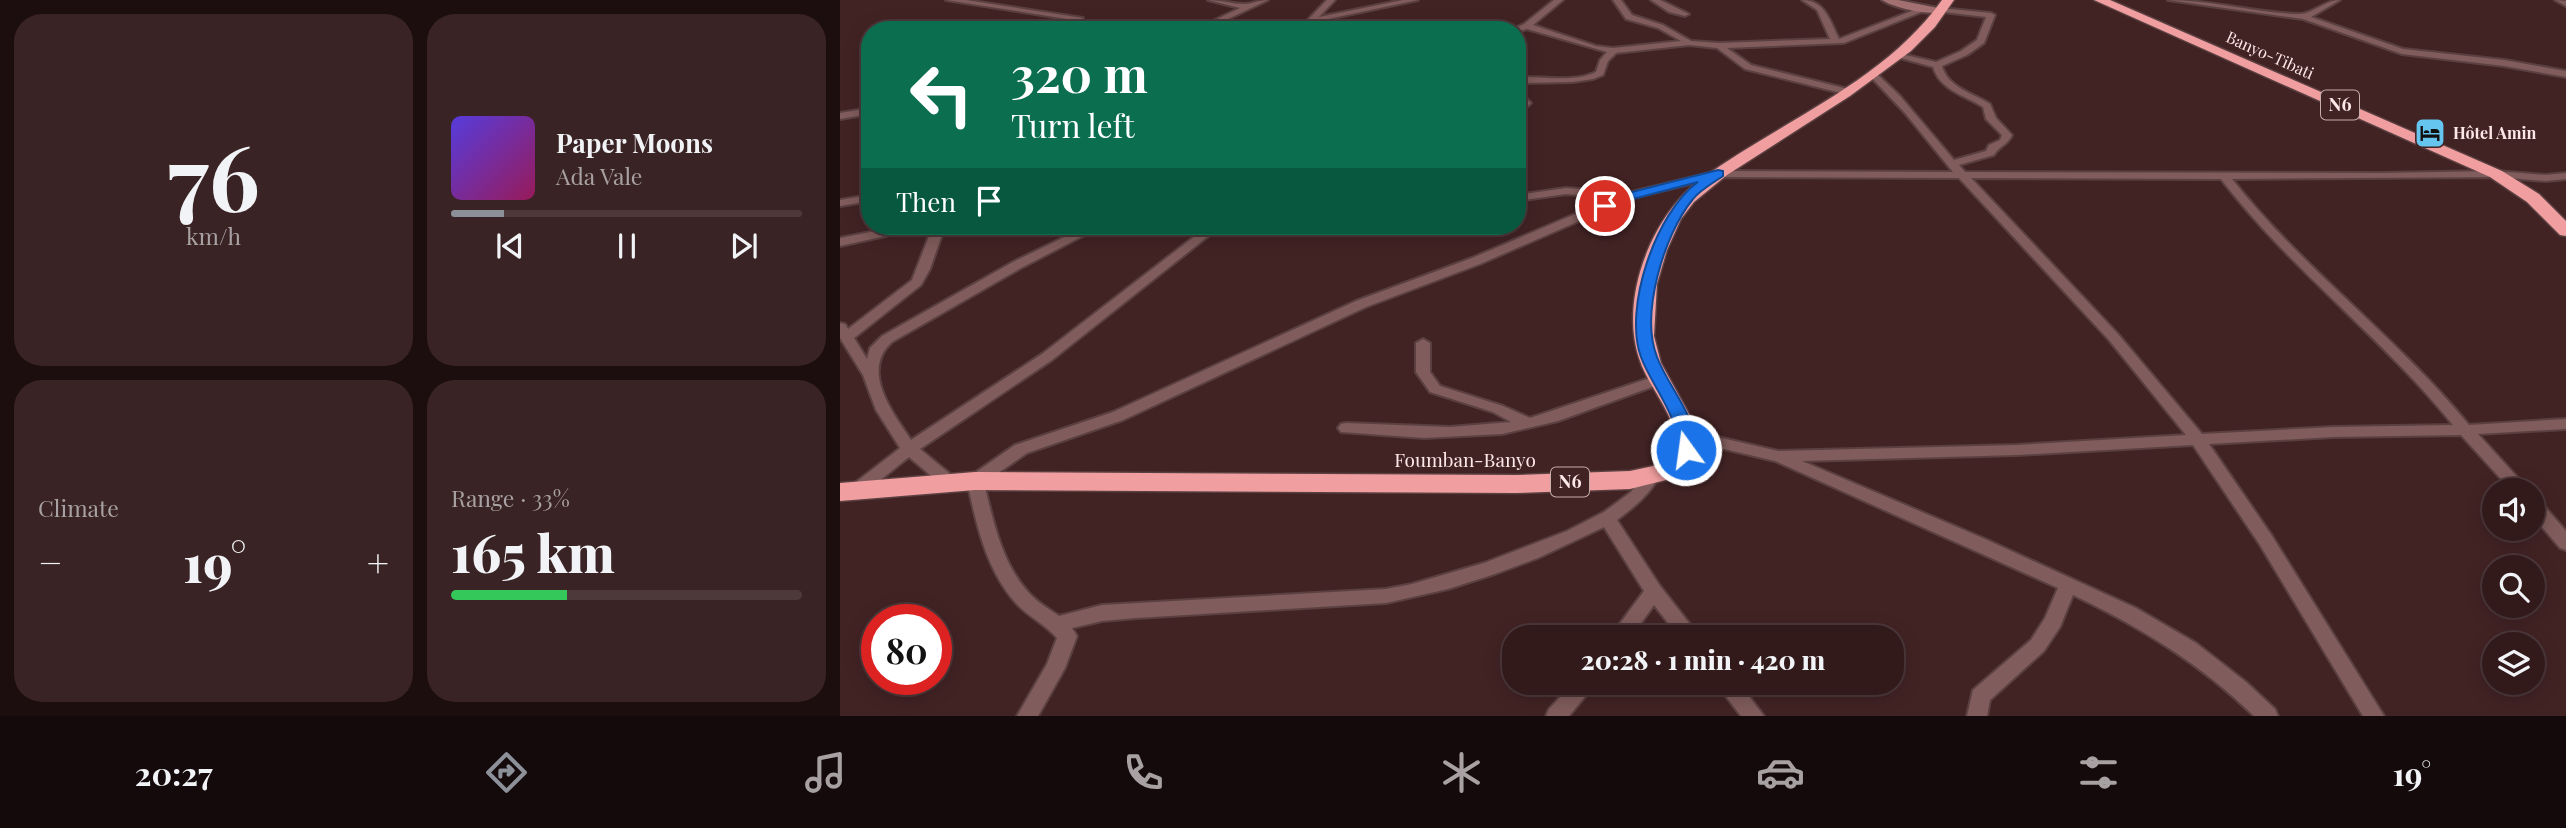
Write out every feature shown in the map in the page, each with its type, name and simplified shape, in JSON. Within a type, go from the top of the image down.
[{"type":"highway","name":"Banyo-Tibati","points":[[2100,0],[2496,174],[2533,198],[2566,231]]},
{"type":"highway","points":[[1688,435],[1658,380],[1648,355],[1643,324],[1643,307],[1654,262],[1672,219],[1696,189],[1897,56],[1922,35],[1939,6]]},
{"type":"highway","name":"Foumban-Banyo","points":[[848,491],[975,481],[1516,484],[1651,477],[1665,472],[1683,459],[1688,435]]},
{"type":"street","points":[[950,0],[1079,18],[1076,21]]},
{"type":"street","points":[[1212,0],[1247,7]]},
{"type":"street","points":[[1217,21],[1264,0]]},
{"type":"street","points":[[1309,21],[1331,0]]},
{"type":"street","points":[[1309,21],[1414,0]]},
{"type":"street","points":[[1527,26],[1559,0]]},
{"type":"street","points":[[1617,0],[1629,17],[1651,22],[1689,43]]},
{"type":"street","points":[[1656,0],[1685,14]]},
{"type":"street","points":[[1806,0],[1820,9],[1836,42]]},
{"type":"street","points":[[1887,0],[1986,13],[1991,16],[1981,41],[1937,65],[1897,56]]},
{"type":"street","points":[[2172,0],[2304,17],[2402,51],[2504,63],[2566,74]]},
{"type":"street","points":[[2304,17],[2336,0]]},
{"type":"street","points":[[2558,0],[2566,4]]},
{"type":"street","points":[[1527,26],[1612,51],[1689,43],[1719,46],[1836,42],[1939,6]]},
{"type":"street","points":[[1420,21],[1426,16]]},
{"type":"street","points":[[1719,46],[1748,67],[1845,91]]},
{"type":"street","points":[[1526,79],[1543,77],[1571,81],[1595,76],[1600,73],[1604,60],[1612,51]]},
{"type":"street","points":[[1937,65],[1941,76],[1954,89],[1987,106],[1991,119],[2007,135],[2004,142],[1993,147],[1986,155],[1958,169]]},
{"type":"street","points":[[1872,74],[1893,92],[1958,169],[2158,389],[2256,523],[2374,716]]},
{"type":"street","points":[[840,106],[840,118],[861,114]]},
{"type":"street","points":[[1027,716],[1063,653],[1067,636],[1059,624],[1037,612],[1020,596],[1009,579],[985,524],[975,481],[1005,457],[1038,441],[1118,416],[1361,304],[1476,261],[1628,196],[1718,174],[1958,169],[2223,174],[2496,174],[2546,178],[2566,176]]},
{"type":"street","points":[[2223,174],[2250,209],[2431,388],[2510,478]]},
{"type":"street","points":[[1526,197],[1566,191],[1628,196]]},
{"type":"street","points":[[840,203],[861,200]]},
{"type":"street","points":[[840,242],[874,235]]},
{"type":"street","points":[[935,235],[924,272],[917,282],[843,332],[870,374],[883,410],[909,449],[949,482]]},
{"type":"street","points":[[870,374],[877,348],[887,339],[1017,265],[1078,235]]},
{"type":"street","points":[[848,491],[1047,357],[1203,235]]},
{"type":"street","points":[[1423,342],[1423,372],[1435,389],[1498,409],[1528,423]]},
{"type":"street","points":[[1346,428],[1458,433],[1528,423],[1658,380]]},
{"type":"street","points":[[1778,456],[2017,450],[2196,438],[2465,430],[2566,424]]},
{"type":"street","points":[[1688,435],[1778,456],[2129,613],[2189,649],[2239,688],[2268,716]]},
{"type":"street","points":[[1059,624],[1102,613],[1418,592],[1473,575],[1607,518],[1626,508],[1647,489],[1651,477]]},
{"type":"street","points":[[1607,518],[1654,591],[1681,625]]},
{"type":"street","points":[[2545,518],[2566,543]]},
{"type":"street","points":[[1977,716],[1980,696],[2030,654],[2043,639],[2068,586]]},
{"type":"street","points":[[1629,625],[1654,591]]},
{"type":"street","points":[[1556,716],[1575,695]]},
{"type":"street","points":[[1736,695],[1755,716]]},
{"type":"place","name":"Hôtel Amin","points":[[2430,133]]},
{"type":"route","points":[[1605,206],[1628,196],[1718,174],[1690,194],[1672,219],[1654,262],[1643,307],[1644,340],[1648,355],[1658,380],[1688,435],[1686,450]]}]
